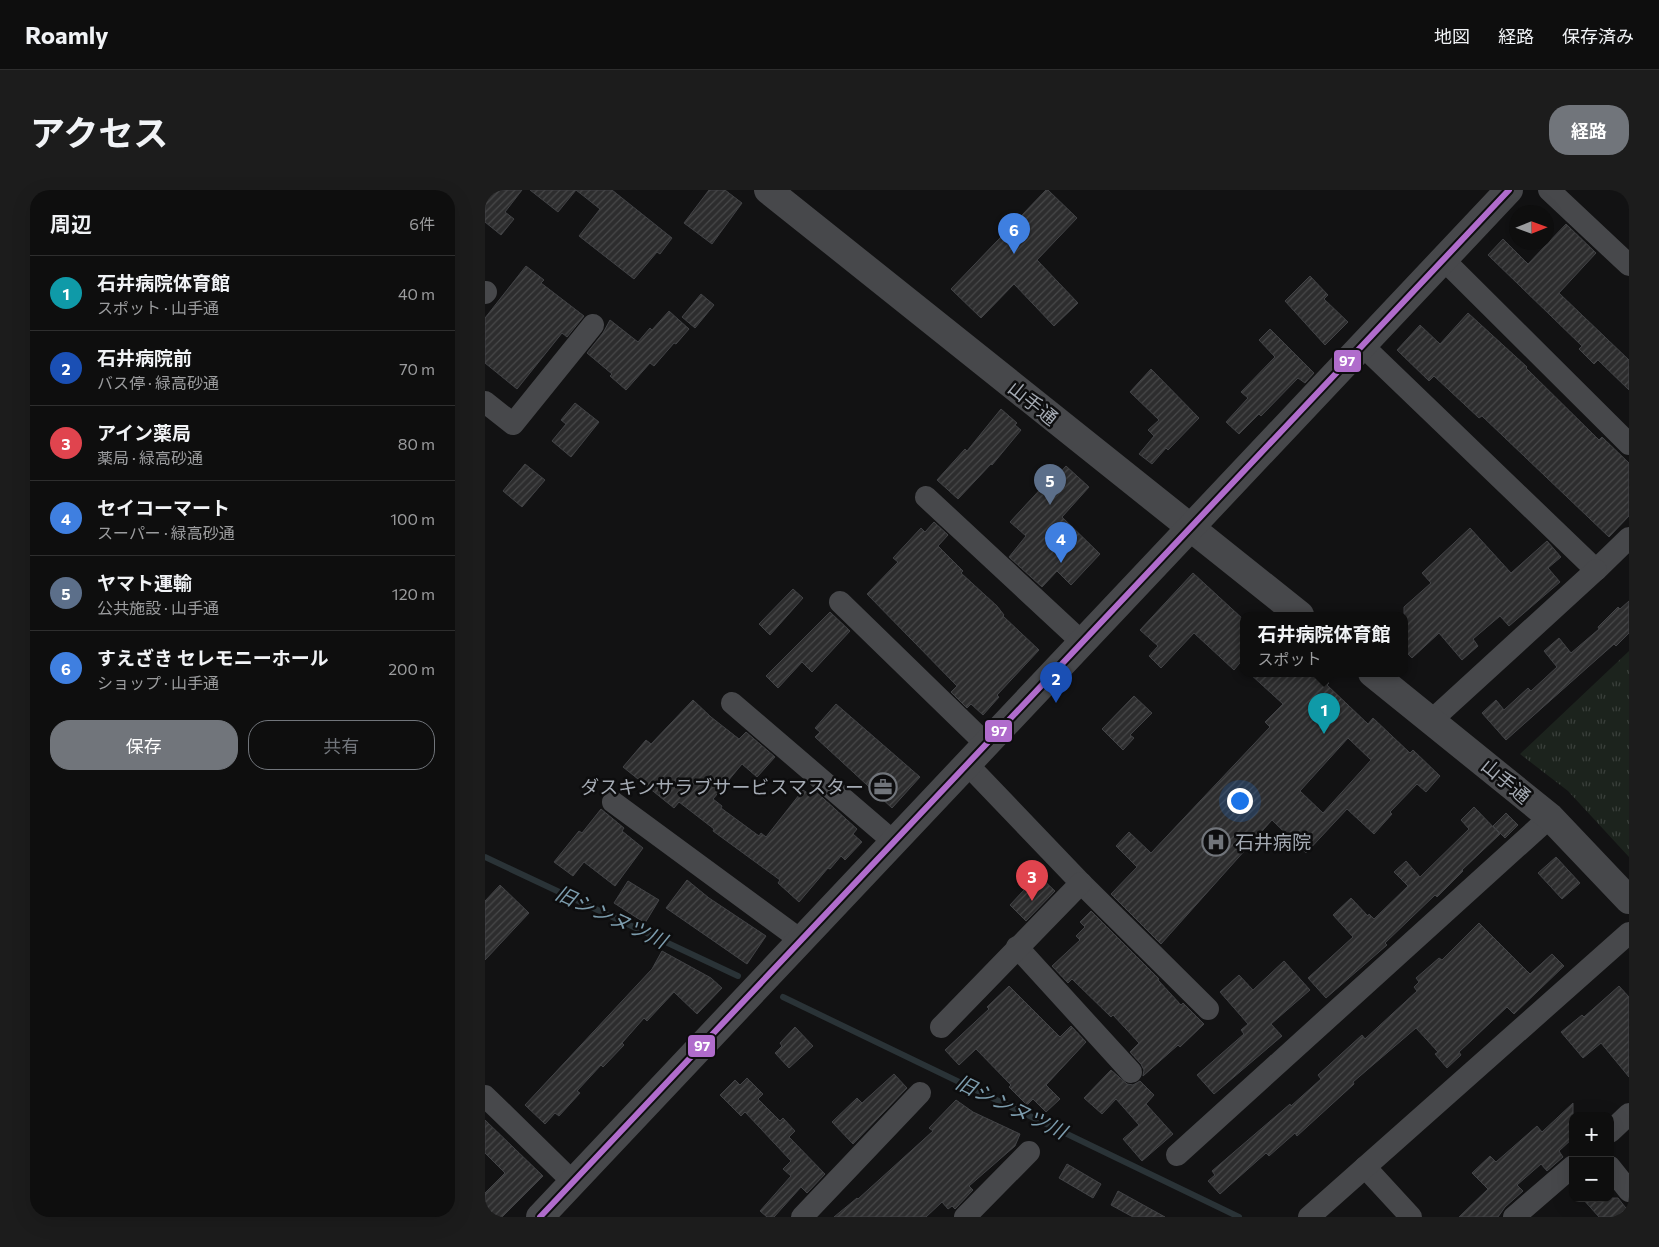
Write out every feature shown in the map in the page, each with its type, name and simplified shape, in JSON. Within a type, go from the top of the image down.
[{"type":"street","name":"山手通","points":[[768,190],[1296,612]]},
{"type":"street","points":[[540,1217],[1509,190]]},
{"type":"street","points":[[1549,190],[1629,265]]},
{"type":"street","points":[[1444,260],[1629,444]]},
{"type":"street","points":[[485,402],[513,424],[593,325]]},
{"type":"street","points":[[1362,345],[1596,570]]},
{"type":"street","points":[[926,497],[1083,643]]},
{"type":"street","points":[[1432,720],[1629,538]]},
{"type":"street","points":[[840,602],[987,745]]},
{"type":"street","name":"山手通","points":[[1377,677],[1550,817],[1629,900]]},
{"type":"street","points":[[733,703],[894,842]]},
{"type":"street","points":[[968,765],[1081,883],[1208,1009]]},
{"type":"street","points":[[613,802],[801,940]]},
{"type":"street","points":[[1177,1154],[1550,817]]},
{"type":"street","points":[[941,1027],[1081,883]]},
{"type":"street","points":[[1309,1217],[1629,933]]},
{"type":"street","points":[[1017,947],[1131,1072]]},
{"type":"street","points":[[802,1217],[920,1093]]},
{"type":"street","points":[[485,1096],[573,1182]]},
{"type":"street","points":[[1614,1128],[1629,1114]]},
{"type":"street","points":[[965,1217],[1029,1152]]},
{"type":"street","points":[[1365,1167],[1411,1217]]},
{"type":"street","points":[[1514,1217],[1569,1169]]},
{"type":"street","points":[[1614,1172],[1629,1191]]},
{"type":"green space","points":[[1629,651],[1629,857],[1568,791],[1520,754]]},
{"type":"building","points":[[485,190],[522,190],[505,212],[514,219],[501,235],[485,222]]},
{"type":"building","points":[[530,190],[576,190],[558,212]]},
{"type":"building","points":[[576,190],[612,190],[672,238],[660,254],[657,252],[634,279],[579,236],[600,209]]},
{"type":"building","points":[[709,190],[725,190],[742,203],[712,244],[684,223]]},
{"type":"building","points":[[1046,190],[1077,218],[1037,260],[1078,303],[1054,326],[1014,284],[981,318],[951,289]]},
{"type":"building","points":[[1566,224],[1596,253],[1559,293],[1629,360],[1629,390],[1598,360],[1594,364],[1579,349],[1582,346],[1488,255],[1503,239],[1509,245],[1509,250],[1514,250],[1528,264],[1541,250],[1554,250],[1554,237]]},
{"type":"building","points":[[526,266],[544,280],[541,283],[584,316],[567,337],[562,333],[517,389],[485,363],[485,318]]},
{"type":"building","points":[[1310,276],[1328,295],[1324,299],[1348,322],[1325,345],[1285,301]]},
{"type":"building","points":[[701,294],[714,305],[695,328],[682,317]]},
{"type":"building","points":[[669,311],[689,329],[654,366],[650,363],[626,390],[610,376],[612,374],[587,353],[603,333],[610,320],[638,342]]},
{"type":"building","points":[[1468,313],[1527,367],[1599,440],[1602,437],[1629,463],[1629,516],[1609,537],[1482,416],[1479,418],[1434,376],[1429,381],[1397,350],[1420,325],[1440,344]]},
{"type":"building","points":[[1270,329],[1314,373],[1305,383],[1298,378],[1261,416],[1259,414],[1239,434],[1226,422],[1248,398],[1241,392],[1275,357],[1259,340]]},
{"type":"building","points":[[1151,369],[1199,418],[1168,450],[1166,448],[1152,464],[1139,454],[1154,436],[1148,430],[1159,420],[1130,392]]},
{"type":"building","points":[[575,403],[599,422],[571,457],[552,441],[566,424],[561,420]]},
{"type":"building","points":[[1001,409],[1017,423],[1015,425],[1021,430],[992,465],[958,499],[937,480],[965,449],[967,451]]},
{"type":"building","points":[[525,464],[545,480],[522,507],[503,491]]},
{"type":"building","points":[[1066,466],[1089,487],[1062,517],[1100,554],[1071,585],[1057,571],[1042,587],[1009,557],[1026,536],[1010,522],[1046,483],[1049,485]]},
{"type":"building","points":[[934,522],[948,535],[938,546],[963,571],[961,573],[997,606],[1003,616],[1039,650],[997,695],[999,697],[983,715],[971,704],[967,708],[951,692],[957,686],[867,594],[898,562],[893,558],[921,528],[925,532]]},
{"type":"building","points":[[1470,528],[1511,573],[1547,541],[1561,557],[1548,568],[1560,582],[1509,626],[1500,616],[1473,639],[1478,646],[1462,660],[1439,633],[1412,658],[1408,654],[1408,612],[1404,612],[1404,607],[1431,583],[1422,573]]},
{"type":"building","points":[[1193,573],[1240,616],[1240,663],[1234,670],[1194,633],[1161,668],[1149,656],[1158,646],[1140,630]]},
{"type":"building","points":[[793,589],[803,598],[770,635],[759,624]]},
{"type":"building","points":[[1629,601],[1629,633],[1616,646],[1614,644],[1506,740],[1482,713],[1496,700],[1504,710],[1528,688],[1531,691],[1557,667],[1544,651],[1559,638],[1571,653],[1599,629],[1598,627],[1618,607],[1620,609]]},
{"type":"building","points":[[830,612],[850,631],[812,672],[802,662],[778,688],[766,676]]},
{"type":"building","points":[[1253,677],[1322,677],[1329,683],[1327,685],[1368,724],[1373,718],[1410,753],[1413,750],[1440,776],[1426,792],[1417,784],[1390,812],[1392,814],[1374,834],[1347,809],[1306,853],[1272,820],[1161,944],[1111,894],[1137,867],[1116,846],[1129,832],[1151,853],[1270,727],[1265,722],[1283,704]],"holes":[[[1348,738],[1371,760],[1323,813],[1300,791]]]},
{"type":"building","points":[[1134,696],[1152,713],[1130,735],[1134,738],[1123,750],[1102,729]]},
{"type":"building","points":[[693,700],[739,739],[746,732],[775,757],[757,777],[742,764],[713,799],[722,806],[721,808],[759,836],[761,833],[766,837],[803,790],[809,794],[813,789],[857,829],[853,834],[862,842],[845,860],[841,856],[830,869],[828,868],[799,902],[778,883],[780,880],[713,831],[714,829],[679,802],[674,808],[623,767],[646,740],[651,744]]},
{"type":"building","points":[[836,704],[920,777],[892,808],[815,737],[820,732],[815,728]]},
{"type":"building","points":[[1474,807],[1500,834],[1437,897],[1435,895],[1385,943],[1387,945],[1326,998],[1308,978],[1353,937],[1333,915],[1351,898],[1368,916],[1369,914],[1374,919],[1408,886],[1394,872],[1406,861],[1420,877],[1469,829],[1461,820]]},
{"type":"building","points":[[601,809],[624,828],[622,831],[643,848],[615,886],[584,862],[573,876],[554,862],[579,831],[582,833]]},
{"type":"building","points":[[1506,813],[1518,825],[1505,838],[1493,826]]},
{"type":"building","points":[[1556,857],[1580,883],[1562,899],[1538,873]]},
{"type":"building","points":[[1038,875],[1055,891],[1026,921],[1010,905]]},
{"type":"building","points":[[687,880],[709,898],[766,936],[747,964],[666,908]]},
{"type":"building","points":[[628,881],[659,900],[645,923],[614,903]]},
{"type":"building","points":[[500,885],[529,913],[485,960],[485,901]]},
{"type":"building","points":[[1091,911],[1159,979],[1181,1005],[1183,1003],[1204,1024],[1180,1047],[1178,1045],[1143,1076],[1144,1070],[1141,1064],[1130,1052],[1139,1043],[1113,1015],[1111,1017],[1072,979],[1068,983],[1052,966],[1080,940],[1076,936],[1085,927],[1080,922]]},
{"type":"building","points":[[1479,923],[1530,974],[1552,954],[1564,966],[1514,1014],[1507,1007],[1459,1052],[1461,1055],[1447,1068],[1435,1054],[1438,1052],[1416,1028],[1353,1082],[1354,1084],[1297,1136],[1295,1133],[1269,1156],[1266,1153],[1220,1194],[1208,1181],[1215,1175],[1212,1171],[1290,1104],[1291,1106],[1321,1079],[1318,1075],[1362,1035],[1365,1039],[1417,991],[1414,987],[1419,982],[1416,978],[1439,958],[1442,960]]},
{"type":"building","points":[[662,951],[711,978],[722,988],[697,1014],[674,992],[647,1021],[644,1018],[622,1043],[624,1045],[603,1067],[601,1065],[577,1091],[580,1093],[559,1116],[555,1113],[545,1124],[525,1105],[652,969]]},
{"type":"building","points":[[1284,961],[1310,990],[1271,1024],[1282,1036],[1214,1094],[1197,1075],[1244,1034],[1241,1030],[1248,1024],[1220,992],[1239,975],[1253,990]]},
{"type":"building","points":[[1009,986],[1060,1037],[1071,1026],[1086,1042],[1046,1085],[1060,1099],[1046,1112],[1033,1099],[1027,1105],[1009,1087],[1011,1085],[976,1049],[959,1065],[945,1050],[989,1009],[987,1007]]},
{"type":"building","points":[[1619,986],[1629,997],[1629,1077],[1601,1043],[1583,1058],[1561,1032],[1582,1015],[1584,1017]]},
{"type":"building","points":[[795,1027],[813,1046],[789,1068],[775,1053],[782,1046],[780,1043]]},
{"type":"building","points":[[1111,1070],[1127,1084],[1133,1085],[1140,1081],[1154,1095],[1146,1104],[1173,1134],[1142,1161],[1123,1139],[1139,1125],[1116,1099],[1102,1114],[1084,1098]]},
{"type":"building","points":[[894,1074],[907,1088],[853,1144],[832,1122],[857,1098],[862,1103]]},
{"type":"building","points":[[747,1078],[763,1094],[758,1099],[780,1121],[783,1118],[795,1131],[789,1137],[825,1174],[807,1193],[801,1187],[774,1217],[767,1217],[760,1211],[791,1176],[783,1169],[791,1161],[745,1112],[741,1116],[720,1095],[735,1080],[740,1085]]},
{"type":"building","points":[[956,1100],[973,1112],[1020,1134],[1015,1146],[969,1186],[973,1190],[955,1209],[952,1206],[948,1209],[942,1202],[926,1217],[834,1217],[858,1199],[933,1131],[929,1128]]},
{"type":"building","points":[[1573,1103],[1573,1112],[1569,1112],[1569,1142],[1559,1151],[1563,1157],[1547,1171],[1541,1164],[1517,1185],[1523,1191],[1505,1207],[1498,1217],[1459,1217],[1488,1189],[1472,1173],[1490,1156],[1496,1162],[1537,1126],[1542,1132]]},
{"type":"building","points":[[485,1120],[543,1176],[502,1217],[485,1217],[485,1193],[505,1173],[485,1153]]},
{"type":"building","points":[[1067,1164],[1101,1184],[1093,1198],[1059,1178]]},
{"type":"building","points":[[1118,1191],[1165,1217],[1133,1217],[1111,1205]]},
{"type":"building","points":[[1614,1198],[1618,1198],[1629,1212],[1629,1217],[1599,1217],[1586,1202],[1614,1202]]},
{"type":"waterway","name":"旧シンヌツ川","points":[[485,857],[738,976]]},
{"type":"waterway","name":"旧シンヌツ川","points":[[783,997],[1239,1217]]},
{"type":"transit line","name":"97","points":[[540,1217],[1509,190]]},
{"type":"place","name":"すえざき セレモニーホール","points":[[1014,254]]},
{"type":"place","name":"ヤマト運輸","points":[[1050,505]]},
{"type":"place","name":"セイコーマート","points":[[1061,563]]},
{"type":"place","name":"石井病院前","points":[[1056,703]]},
{"type":"place","name":"石井病院体育館","points":[[1324,734]]},
{"type":"place","name":"ダスキンサラブサービスマスター","points":[[883,787]]},
{"type":"place","name":"石井病院","points":[[1216,842]]},
{"type":"place","name":"アイン薬局","points":[[1032,901]]}]
